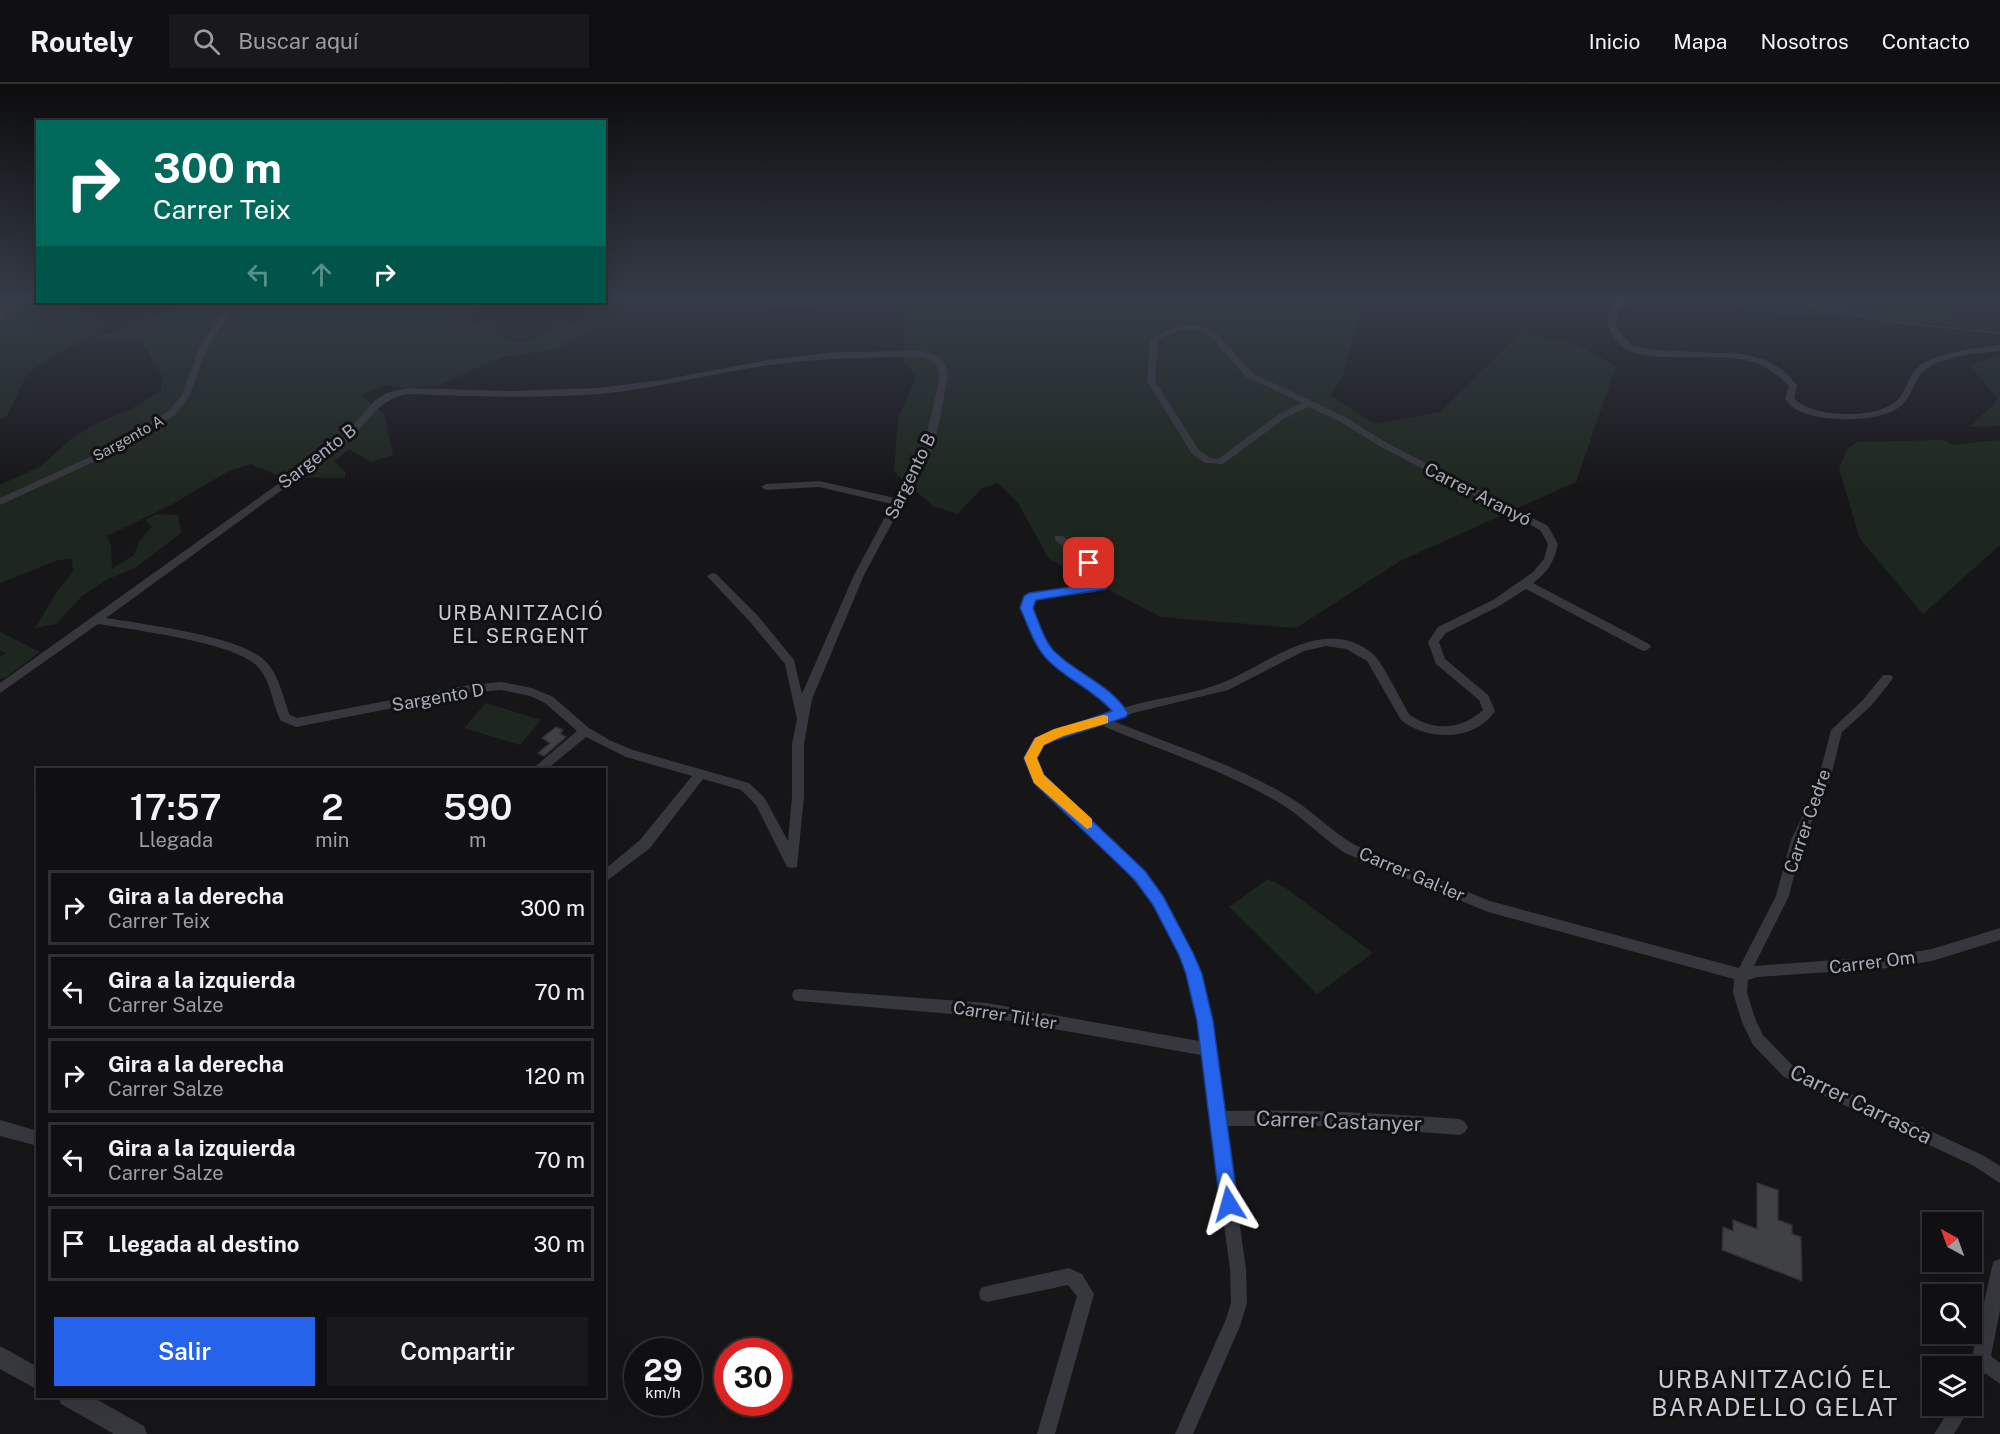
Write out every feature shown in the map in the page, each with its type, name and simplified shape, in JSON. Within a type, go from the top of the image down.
[{"type":"street","name":"Sargento A","points":[[0,502],[108,452],[172,413],[186,395],[198,363]]},
{"type":"street","name":"Sargento B","points":[[0,689],[98,620],[341,441],[377,403],[390,395],[407,391],[509,394],[599,391],[772,363]]},
{"type":"street","name":"Sargento B","points":[[792,863],[798,797],[798,744],[806,699],[859,576],[932,437],[944,376],[942,365],[939,363]]},
{"type":"street","name":"Carrer Aranyó","points":[[1152,363],[1151,381],[1195,452],[1209,461],[1220,462],[1282,416],[1309,403]]},
{"type":"street","name":"Carrer Aranyó","points":[[1184,1434],[1234,1320],[1239,1303],[1238,1269],[1209,1050],[1194,974],[1158,900],[1140,876],[1039,779],[1032,768],[1030,758],[1040,742],[1059,732],[1121,713],[1224,687],[1258,673],[1301,648],[1312,644],[1332,642],[1348,645],[1371,658],[1405,717],[1412,724],[1440,730],[1470,727],[1485,717],[1489,711],[1489,705],[1484,698],[1440,661],[1433,642],[1442,630],[1526,584],[1546,567],[1552,555],[1553,543],[1544,528],[1457,485],[1342,419],[1249,375],[1239,363]]},
{"type":"street","points":[[1760,363],[1778,371],[1790,380],[1793,386],[1789,398],[1793,405],[1812,412],[1864,417],[1887,412],[1899,405],[1912,375],[1932,363]]},
{"type":"street","points":[[766,487],[819,484],[898,502]]},
{"type":"street","points":[[1059,538],[1098,570],[1104,582],[1096,588],[1034,596],[1029,598],[1026,608],[1043,646],[1052,656],[1108,698],[1121,713]]},
{"type":"street","points":[[712,576],[755,620],[790,663],[802,720]]},
{"type":"street","points":[[1526,584],[1644,647]]},
{"type":"street","name":"Sargento D","points":[[98,620],[216,644],[250,655],[265,670],[285,718],[296,723],[470,689],[501,686],[523,689],[541,695],[585,731],[630,754],[733,781],[754,793],[792,863]]},
{"type":"street","name":"Carrer Cedre","points":[[1742,975],[1782,896],[1797,840],[1822,788],[1838,730],[1867,704],[1887,678]]},
{"type":"street","name":"Carrer Gal·ler","points":[[1102,720],[1270,792],[1350,849],[1488,906],[1742,975]]},
{"type":"street","points":[[539,768],[585,731]]},
{"type":"street","points":[[606,876],[645,844],[701,773]]},
{"type":"street","name":"Carrer Om","points":[[1742,975],[1757,971],[1889,962],[1932,955],[2000,934]]},
{"type":"street","name":"Carrer Carrasca","points":[[1742,975],[1740,993],[1749,1022],[1758,1040],[1789,1072],[1979,1161],[2000,1175]]},
{"type":"street","name":"Carrer Til·ler","points":[[799,995],[987,1010],[1209,1050]]},
{"type":"street","name":"Carrer Castanyer","points":[[1218,1119],[1282,1116],[1347,1118],[1460,1127]]},
{"type":"street","points":[[0,1128],[36,1138]]},
{"type":"street","points":[[2000,1267],[1982,1359],[2000,1375]]},
{"type":"street","points":[[987,1294],[1069,1276],[1076,1280],[1086,1294],[1046,1434]]},
{"type":"street","points":[[0,1357],[36,1378]]},
{"type":"street","points":[[78,1399],[135,1434]]},
{"type":"street","points":[[1943,1434],[1955,1416]]},
{"type":"shaded area","points":[[0,363],[43,363],[28,372],[7,416],[0,419]]},
{"type":"shaded area","points":[[154,363],[490,363],[436,386],[409,388],[385,385],[361,395],[384,414],[393,455],[371,462],[349,449],[334,462],[345,471],[345,478],[281,477],[251,464],[229,471],[171,505],[107,536],[111,546],[112,569],[134,555],[139,541],[152,527],[145,520],[157,514],[178,515],[181,533],[135,568],[108,579],[82,596],[56,624],[35,628],[58,590],[73,572],[72,559],[58,560],[0,583],[0,485],[41,466],[71,439],[93,425],[131,409],[161,391],[162,376]]},
{"type":"shaded area","points":[[905,363],[1346,363],[1343,375],[1331,396],[1375,424],[1440,412],[1490,363],[1611,363],[1616,366],[1576,482],[1400,561],[1296,628],[1161,617],[1049,559],[1018,503],[998,483],[981,489],[958,514],[933,506],[894,472],[898,418],[916,377]]},
{"type":"shaded area","points":[[2000,363],[2000,426],[1969,427],[1993,405],[1997,398],[1969,365]]},
{"type":"shaded area","points":[[1943,440],[1952,445],[2000,440],[2000,545],[1923,614],[1860,539],[1839,469],[1847,449],[1857,442]]},
{"type":"shaded area","points":[[0,632],[40,652],[5,678],[0,679],[0,657],[6,653],[0,651]]},
{"type":"shaded area","points":[[486,703],[541,720],[520,745],[464,728]]},
{"type":"shaded area","points":[[1268,879],[1287,889],[1373,953],[1317,994],[1229,907]]},
{"type":"building","points":[[556,727],[563,730],[560,734],[566,737],[544,756],[538,753],[550,743],[542,738]]},
{"type":"building","points":[[1757,1183],[1778,1190],[1778,1220],[1792,1225],[1792,1234],[1801,1237],[1802,1281],[1722,1250],[1723,1227],[1733,1231],[1733,1220],[1757,1229]]},
{"type":"slow traffic","points":[[1087,823],[1039,779],[1032,768],[1030,758],[1033,749],[1040,742],[1059,732],[1103,720]]},
{"type":"district","name":"URBANITZACIÓ EL SERGENT","points":[[521,624]]},
{"type":"district","name":"URBANITZACIÓ EL BARADELLO GELAT","points":[[1775,1393]]},
{"type":"route","points":[[1089,563],[1102,576],[1104,582],[1102,586],[1040,594],[1029,598],[1026,608],[1043,646],[1052,656],[1108,698],[1121,713],[1048,737],[1033,749],[1030,758],[1032,768],[1039,779],[1140,876],[1158,900],[1185,953],[1194,974],[1205,1021],[1229,1204]]}]
